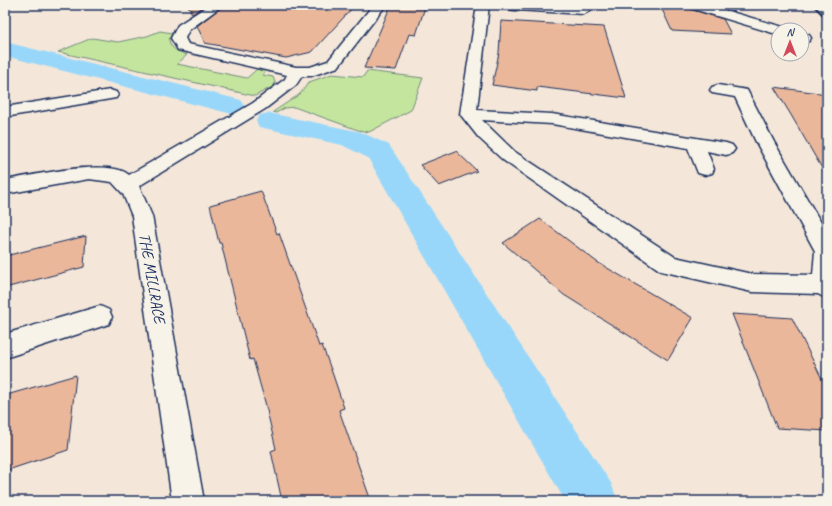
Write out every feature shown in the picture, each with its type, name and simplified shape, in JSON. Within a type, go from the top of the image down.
[{"type":"street","points":[[217,5],[183,28],[178,38],[183,47],[296,72],[311,71],[333,64],[380,5]]},
{"type":"street","points":[[482,5],[468,114],[485,134],[509,156],[669,265],[752,283],[826,287],[826,251],[741,93],[718,90]]},
{"type":"street","points":[[500,5],[584,10],[584,5]]},
{"type":"street","points":[[694,5],[770,28]]},
{"type":"street","points":[[127,186],[259,106],[291,82],[296,72]]},
{"type":"street","points":[[5,112],[110,95]]},
{"type":"street","points":[[468,114],[552,119],[726,149]]},
{"type":"street","points":[[695,144],[705,169]]},
{"type":"street","name":"THE MILLRACE","points":[[5,187],[89,173],[118,176],[132,191],[142,216],[163,338],[188,501]]},
{"type":"street","points":[[5,346],[100,317]]},
{"type":"green space","points":[[160,31],[172,33],[169,40],[171,46],[175,50],[187,55],[177,64],[247,78],[257,69],[265,71],[263,75],[273,77],[275,82],[274,86],[255,96],[58,52],[92,38],[118,42],[147,36]]},
{"type":"green space","points":[[367,71],[423,78],[411,110],[369,132],[358,130],[294,107],[285,108],[276,113],[273,112],[300,94],[309,82],[332,74],[363,77]]},
{"type":"building","points":[[188,5],[206,5],[192,14]]},
{"type":"building","points":[[224,5],[355,5],[312,52],[286,58],[205,43],[197,26]]},
{"type":"building","points":[[391,5],[425,7],[416,35],[409,34],[396,70],[364,68]]},
{"type":"building","points":[[660,5],[687,5],[690,9],[723,19],[731,34],[672,31]]},
{"type":"building","points":[[501,21],[604,27],[626,98],[537,87],[537,91],[492,85],[499,53]]},
{"type":"building","points":[[774,87],[827,94],[827,177],[791,115]]},
{"type":"building","points":[[456,151],[477,171],[439,186],[420,165]]},
{"type":"building","points":[[261,191],[277,234],[279,233],[319,346],[322,345],[333,375],[344,408],[339,410],[371,501],[282,501],[271,451],[276,449],[265,402],[253,359],[250,360],[210,205]]},
{"type":"building","points":[[540,219],[597,262],[693,318],[668,360],[564,295],[503,243]]},
{"type":"building","points":[[86,236],[84,267],[5,288],[5,256]]},
{"type":"building","points":[[732,314],[792,318],[827,389],[827,431],[777,428]]},
{"type":"building","points":[[76,375],[68,450],[5,471],[5,420],[10,394]]},
{"type":"waterway","points":[[5,49],[232,106]]},
{"type":"waterway","points":[[269,121],[351,138],[379,152],[593,501]]},
{"type":"railway","points":[[813,5],[827,19]]}]
